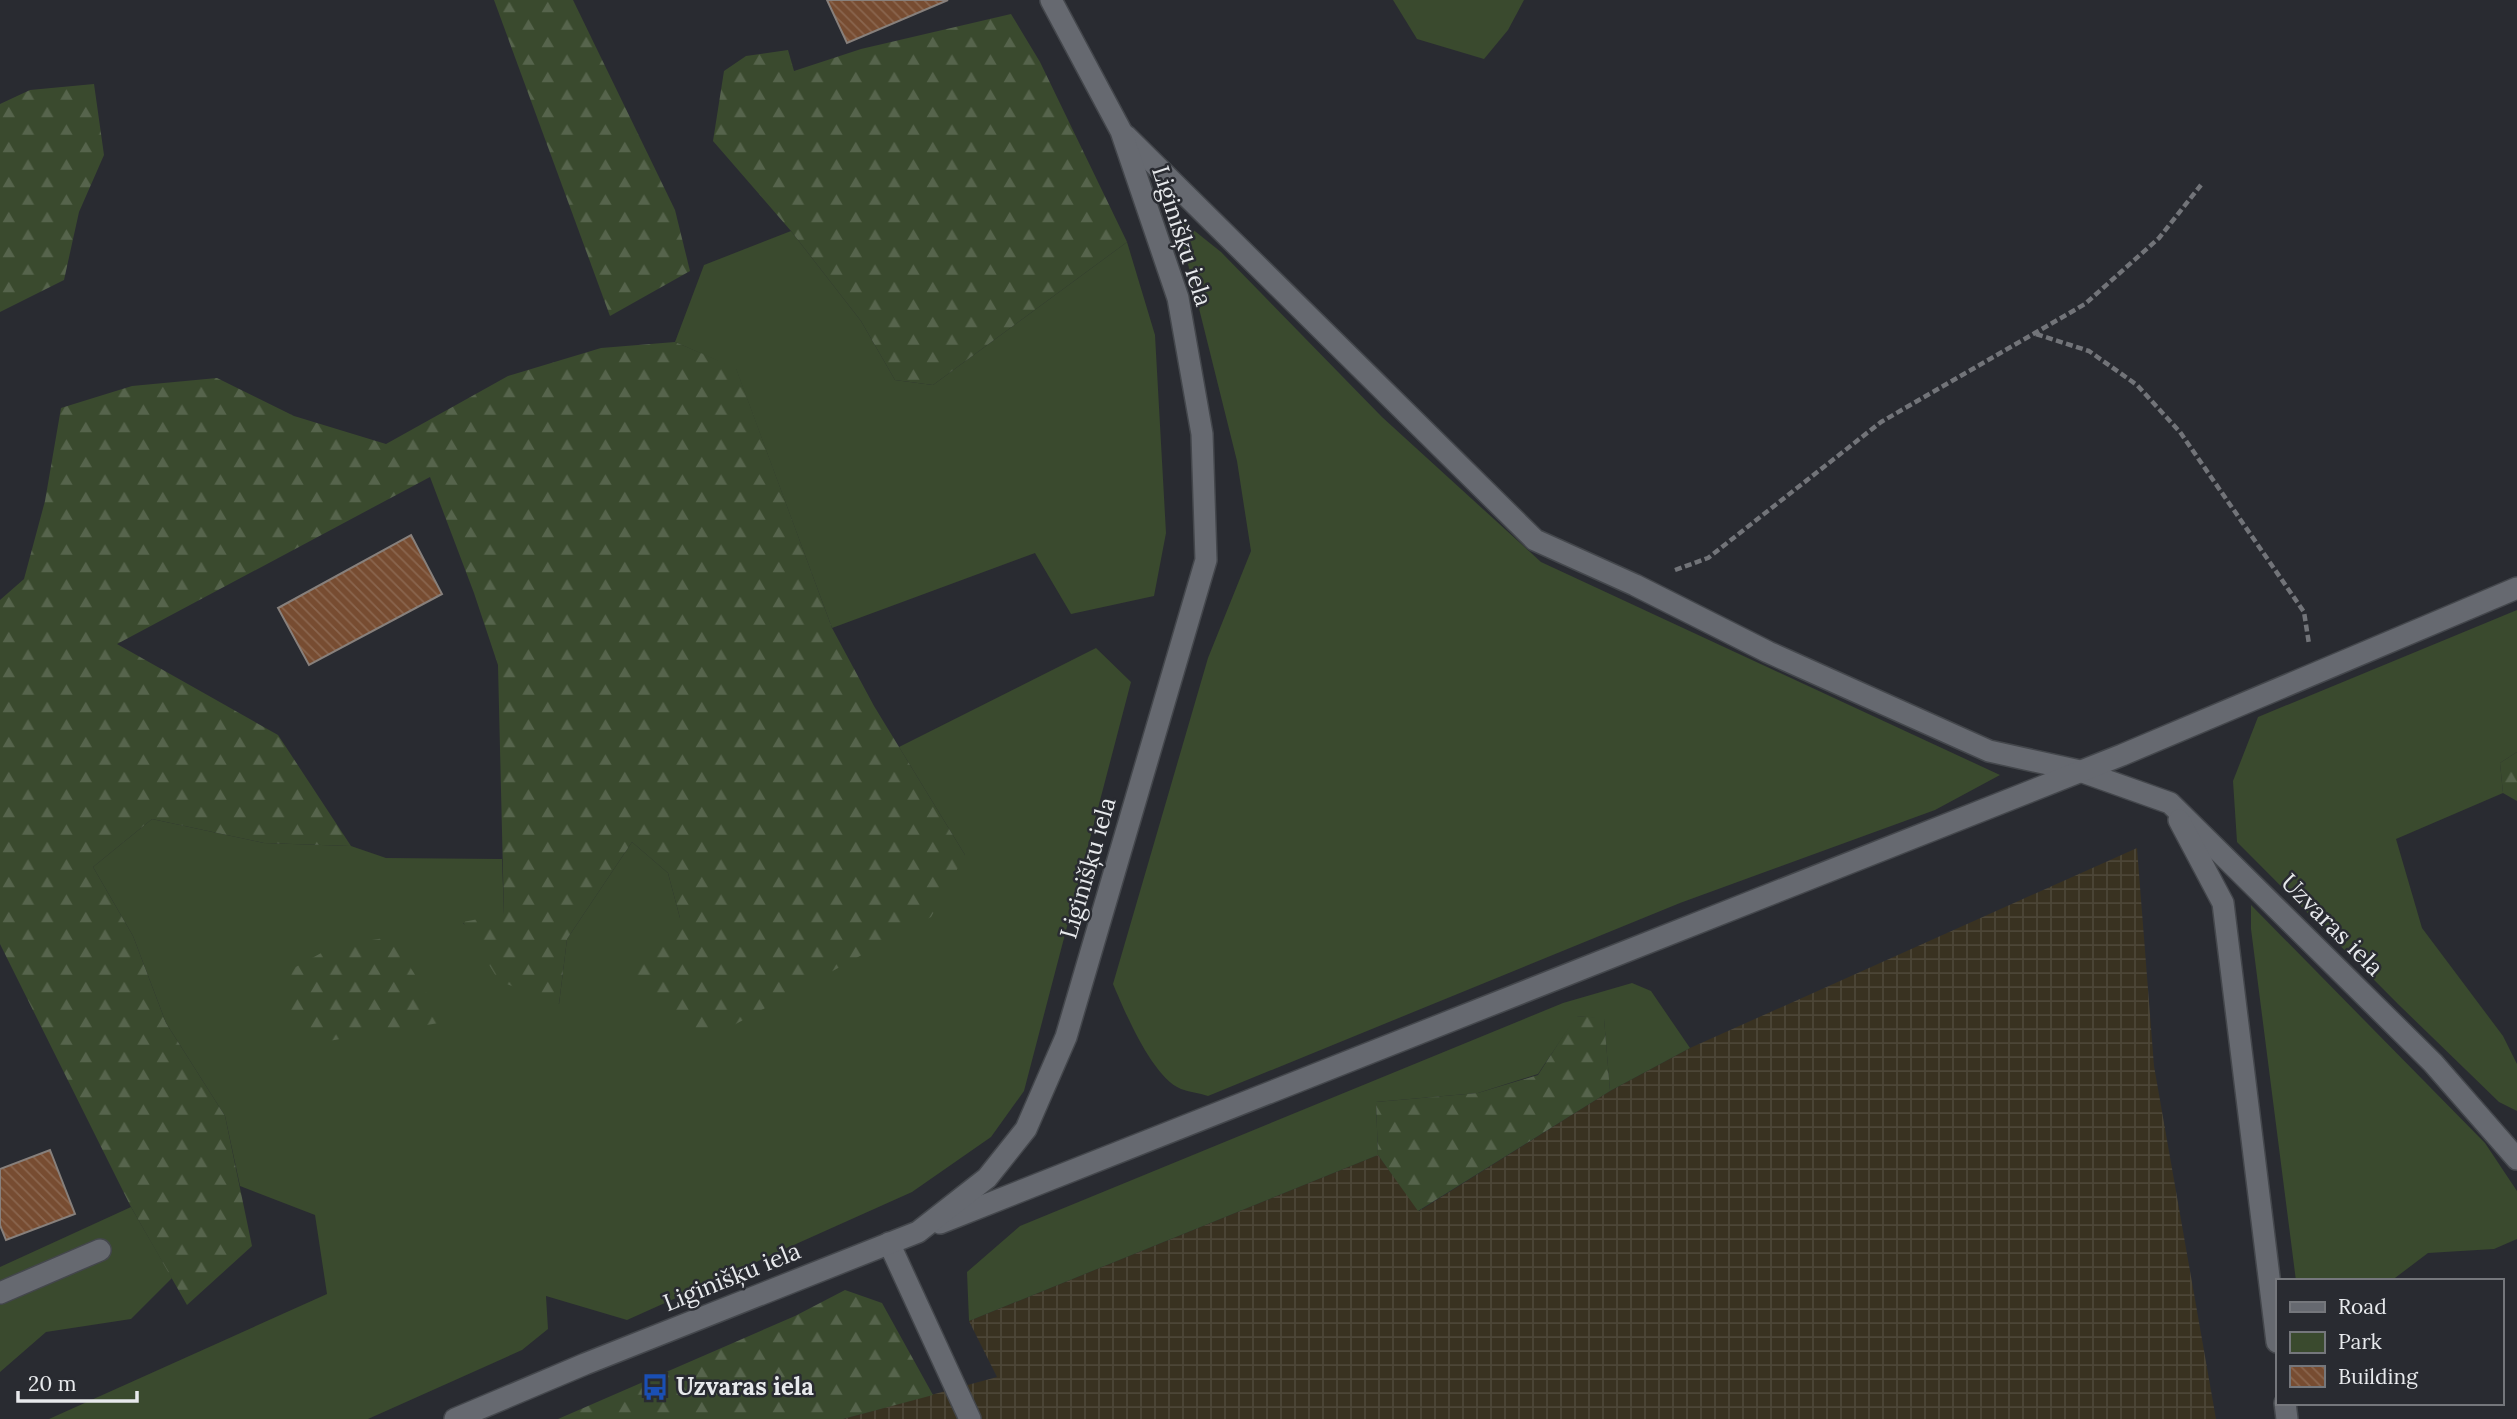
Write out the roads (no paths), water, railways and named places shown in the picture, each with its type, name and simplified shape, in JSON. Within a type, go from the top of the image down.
[{"type":"street","name":"Liginišķu iela","points":[[455,1419],[918,1231],[987,1178],[1026,1129],[1066,1037],[1206,560],[1202,434],[1178,298],[1121,131],[1051,0]]},
{"type":"street","name":"Uzvaras iela","points":[[1121,131],[1535,540],[1635,585],[1768,652],[1989,751],[2080,771],[2170,803],[2433,1063],[2517,1159]]},
{"type":"street","points":[[918,1231],[2122,755],[2517,588]]},
{"type":"street","points":[[2170,803],[2222,903],[2276,1334]]},
{"type":"street","points":[[889,1243],[970,1419]]},
{"type":"street","points":[[0,1293],[100,1250]]},
{"type":"place","name":"Uzvaras iela","points":[[655,1387]]}]
